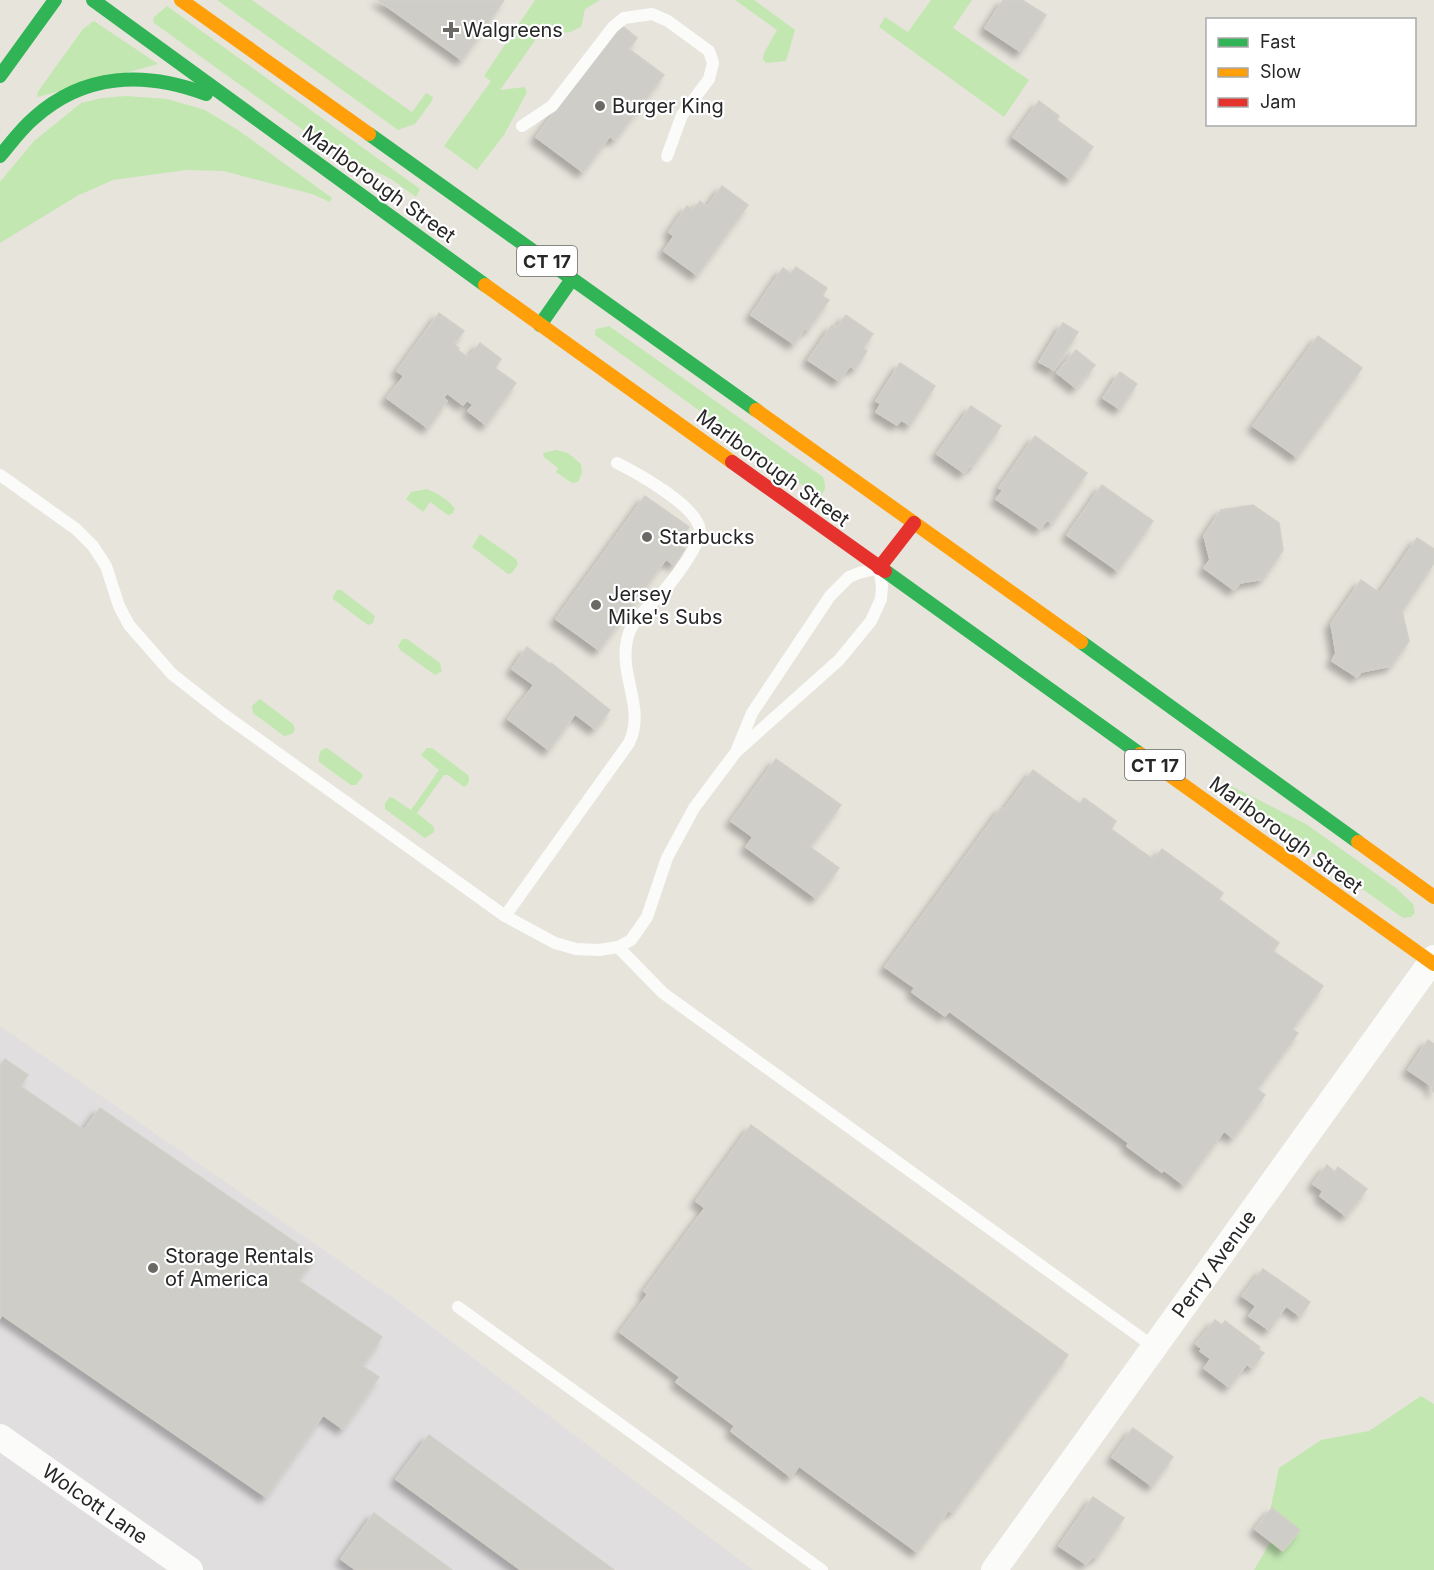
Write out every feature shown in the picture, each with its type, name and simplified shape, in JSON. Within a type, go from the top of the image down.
[{"type":"highway","points":[[0,76],[55,0]]},
{"type":"highway","name":"Marlborough Street","points":[[93,0],[540,325],[1433,961]]},
{"type":"highway","name":"Marlborough Street","points":[[181,0],[1434,897]]},
{"type":"highway","name":"CT 17","points":[[0,156],[40,112],[50,105],[75,91],[110,81],[128,78],[169,81],[248,114]]},
{"type":"highway","points":[[540,325],[572,279]]},
{"type":"highway","points":[[879,568],[914,523]]},
{"type":"street","name":"Perry Avenue","points":[[994,1570],[1433,961]]},
{"type":"street","name":"Wolcott Lane","points":[[0,1437],[190,1570]]},
{"type":"lane","points":[[522,126],[552,106],[613,27],[624,18],[652,14],[668,21],[709,51],[713,63],[709,79],[682,115],[667,156]]},
{"type":"lane","points":[[506,916],[629,743],[634,733],[636,716],[626,672],[627,638],[636,619],[662,594],[696,545],[700,534],[698,521],[689,511],[638,473],[617,463]]},
{"type":"lane","points":[[0,475],[76,530],[93,546],[106,566],[119,606],[129,625],[172,674],[223,714],[506,916],[555,943],[576,949],[599,950],[618,947],[632,940],[641,928],[674,842],[694,808],[736,752],[820,678],[857,640],[871,621],[881,599],[882,586],[879,568],[849,577],[830,596],[752,713],[736,752]]},
{"type":"lane","points":[[618,947],[663,993],[1154,1347]]},
{"type":"lane","points":[[458,1306],[822,1570]]},
{"type":"shaded area","points":[[0,1026],[396,1300],[753,1570],[0,1570]]},
{"type":"green space","points":[[217,0],[252,0],[412,112],[426,93],[433,97],[432,101],[415,124],[398,130]]},
{"type":"green space","points":[[535,0],[600,0],[585,9],[581,27],[570,32],[539,35],[500,90],[525,87],[527,92],[504,135],[477,170],[444,146],[491,81],[484,76]]},
{"type":"green space","points":[[735,0],[754,0],[795,30],[786,61],[766,63],[763,59],[764,53],[777,30]]},
{"type":"green space","points":[[931,0],[972,0],[953,28],[1029,80],[1004,117],[879,27],[885,17],[908,32]]},
{"type":"green space","points":[[167,6],[420,189],[416,197],[391,179],[328,148],[154,23],[153,18]]},
{"type":"green space","points":[[94,21],[158,64],[38,97],[39,90],[83,29]]},
{"type":"green space","points":[[126,96],[167,99],[205,110],[238,130],[332,198],[330,202],[312,194],[223,171],[186,170],[113,180],[77,196],[0,243],[0,182],[34,141],[81,103]]},
{"type":"green space","points":[[609,326],[823,477],[825,486],[823,493],[821,495],[813,493],[595,335],[596,329]]},
{"type":"green space","points":[[556,450],[568,453],[581,464],[582,473],[578,482],[572,483],[556,472],[558,468],[544,457],[543,453]]},
{"type":"green space","points":[[427,489],[439,495],[455,509],[452,514],[448,515],[430,502],[423,512],[406,499],[411,492]]},
{"type":"green space","points":[[480,534],[516,559],[518,564],[512,573],[508,574],[472,547]]},
{"type":"green space","points":[[337,590],[341,590],[375,616],[373,623],[368,625],[333,599]]},
{"type":"green space","points":[[402,639],[407,639],[440,663],[442,671],[435,675],[400,650],[398,646]]},
{"type":"green space","points":[[260,699],[293,724],[295,729],[292,734],[284,736],[253,713],[252,706]]},
{"type":"green space","points":[[327,748],[361,773],[363,776],[356,785],[351,785],[319,762],[320,753]]},
{"type":"green space","points":[[427,748],[432,748],[468,775],[469,780],[464,787],[448,775],[444,775],[417,813],[434,827],[434,832],[425,838],[385,809],[385,803],[390,797],[411,810],[439,770],[421,755]]},
{"type":"green space","points":[[1231,786],[1306,824],[1396,888],[1413,904],[1415,913],[1411,917],[1403,918],[1226,792]]},
{"type":"green space","points":[[1421,1396],[1434,1404],[1434,1570],[1254,1570],[1271,1541],[1255,1529],[1270,1511],[1279,1468],[1321,1440],[1369,1431]]},
{"type":"building","name":"Walgreens","points":[[378,0],[504,0],[462,60]]},
{"type":"building","points":[[1003,0],[1022,0],[1046,15],[1021,52],[985,28]]},
{"type":"building","name":"Burger King","points":[[620,24],[637,38],[629,49],[664,75],[615,140],[610,136],[583,172],[536,137]]},
{"type":"building","points":[[1039,101],[1059,116],[1057,120],[1093,147],[1070,179],[1013,137]]},
{"type":"building","points":[[722,186],[748,205],[697,275],[664,251],[674,236],[669,232],[687,206],[693,210],[700,201],[707,207]]},
{"type":"building","points":[[796,267],[827,288],[822,296],[829,300],[808,330],[805,328],[794,344],[751,315],[783,268],[791,274]]},
{"type":"building","points":[[439,313],[464,331],[454,344],[459,348],[458,350],[467,357],[480,343],[501,359],[495,368],[516,383],[486,425],[468,411],[473,405],[467,400],[463,405],[447,393],[443,398],[447,401],[428,428],[387,398],[404,376],[397,371]]},
{"type":"building","points":[[846,315],[873,334],[863,348],[867,351],[855,369],[850,366],[839,381],[808,360],[832,325],[836,328]]},
{"type":"building","points":[[1063,323],[1078,332],[1054,370],[1039,362]]},
{"type":"building","points":[[1318,336],[1362,368],[1297,457],[1253,426]]},
{"type":"building","points":[[1076,350],[1095,365],[1076,388],[1057,373]]},
{"type":"building","points":[[900,363],[935,386],[910,425],[901,420],[897,425],[876,412],[881,404],[876,401]]},
{"type":"building","points":[[1120,372],[1137,384],[1120,409],[1103,398]]},
{"type":"building","points":[[971,406],[1001,426],[972,467],[970,465],[964,473],[937,454]]},
{"type":"building","points":[[1035,436],[1087,473],[1052,523],[1047,520],[1040,529],[996,499],[1003,490],[999,488]]},
{"type":"building","points":[[1102,485],[1153,521],[1118,571],[1067,535]]},
{"type":"building","points":[[645,496],[689,527],[677,543],[685,549],[674,565],[666,559],[599,650],[556,619]]},
{"type":"building","points":[[1253,505],[1279,523],[1283,550],[1263,579],[1240,583],[1234,590],[1204,568],[1210,560],[1204,536],[1221,510]]},
{"type":"building","points":[[1417,538],[1434,549],[1434,563],[1402,611],[1409,641],[1391,666],[1361,672],[1357,677],[1332,661],[1336,653],[1331,624],[1361,580],[1380,593]]},
{"type":"building","points":[[527,647],[610,710],[595,729],[575,714],[549,750],[508,719],[534,685],[512,669]]},
{"type":"building","points":[[776,759],[841,805],[810,847],[839,868],[816,898],[746,847],[753,837],[731,821]]},
{"type":"building","points":[[1033,770],[1080,804],[1084,798],[1116,821],[1111,829],[1154,860],[1162,849],[1223,893],[1219,899],[1279,943],[1273,951],[1323,986],[1292,1029],[1298,1033],[1257,1089],[1265,1095],[1233,1138],[1224,1131],[1184,1185],[1164,1170],[1162,1172],[1127,1146],[1129,1143],[949,1011],[945,1016],[912,992],[915,988],[885,967],[1001,808],[1004,810]]},
{"type":"building","points":[[1428,1040],[1434,1044],[1434,1092],[1431,1090],[1433,1087],[1408,1070]]},
{"type":"building","name":"Storage Rentals of America","points":[[5,1059],[28,1075],[20,1086],[84,1130],[100,1108],[315,1256],[298,1280],[382,1337],[362,1366],[379,1377],[343,1429],[323,1415],[266,1497],[2,1315],[0,1318],[0,1066]]},
{"type":"building","points":[[751,1125],[1068,1355],[953,1512],[948,1511],[917,1552],[799,1466],[791,1477],[731,1431],[735,1426],[676,1382],[680,1377],[620,1332],[648,1294],[644,1291],[705,1208],[696,1201]]},
{"type":"building","points":[[1327,1165],[1335,1172],[1338,1167],[1367,1189],[1346,1216],[1320,1196],[1323,1191],[1313,1184]]},
{"type":"building","points":[[1263,1269],[1310,1302],[1300,1316],[1286,1306],[1269,1330],[1249,1316],[1256,1306],[1242,1296]]},
{"type":"building","points":[[1215,1320],[1222,1325],[1225,1321],[1260,1347],[1258,1349],[1264,1353],[1252,1368],[1247,1364],[1229,1387],[1204,1368],[1211,1359],[1200,1351],[1202,1349],[1196,1344]]},
{"type":"building","points":[[1133,1428],[1173,1457],[1152,1486],[1112,1457]]},
{"type":"building","points":[[429,1435],[614,1570],[521,1570],[396,1479]]},
{"type":"building","points":[[1093,1497],[1124,1518],[1096,1558],[1093,1556],[1086,1564],[1059,1546]]},
{"type":"building","points":[[1272,1508],[1300,1530],[1283,1551],[1255,1529]]},
{"type":"building","points":[[374,1513],[452,1570],[356,1570],[341,1559]]},
{"type":"traffic: fast","points":[[0,76],[55,0]]},
{"type":"traffic: fast","points":[[93,0],[485,285]]},
{"type":"traffic: fast","points":[[0,156],[29,122],[53,103],[73,92],[94,85],[116,80],[138,80],[160,82],[206,94]]},
{"type":"traffic: fast","points":[[369,134],[756,410]]},
{"type":"traffic: fast","points":[[540,325],[572,279]]},
{"type":"traffic: fast","points":[[885,571],[1140,754]]},
{"type":"traffic: fast","points":[[1081,642],[1358,842]]},
{"type":"traffic: slow","points":[[181,0],[369,134]]},
{"type":"traffic: slow","points":[[485,285],[732,462]]},
{"type":"traffic: slow","points":[[756,410],[1081,642]]},
{"type":"traffic: slow","points":[[1140,754],[1434,964]]},
{"type":"traffic: slow","points":[[1358,842],[1434,897]]},
{"type":"traffic: jam","points":[[732,462],[885,571]]},
{"type":"traffic: jam","points":[[879,568],[914,523]]},
{"type":"place","name":"Walgreens","points":[[451,30]]},
{"type":"place","name":"Burger King","points":[[600,106]]},
{"type":"place","name":"Starbucks","points":[[647,537]]},
{"type":"place","name":"Jersey Mike's Subs","points":[[596,605]]},
{"type":"place","name":"Storage Rentals of America","points":[[153,1268]]}]
